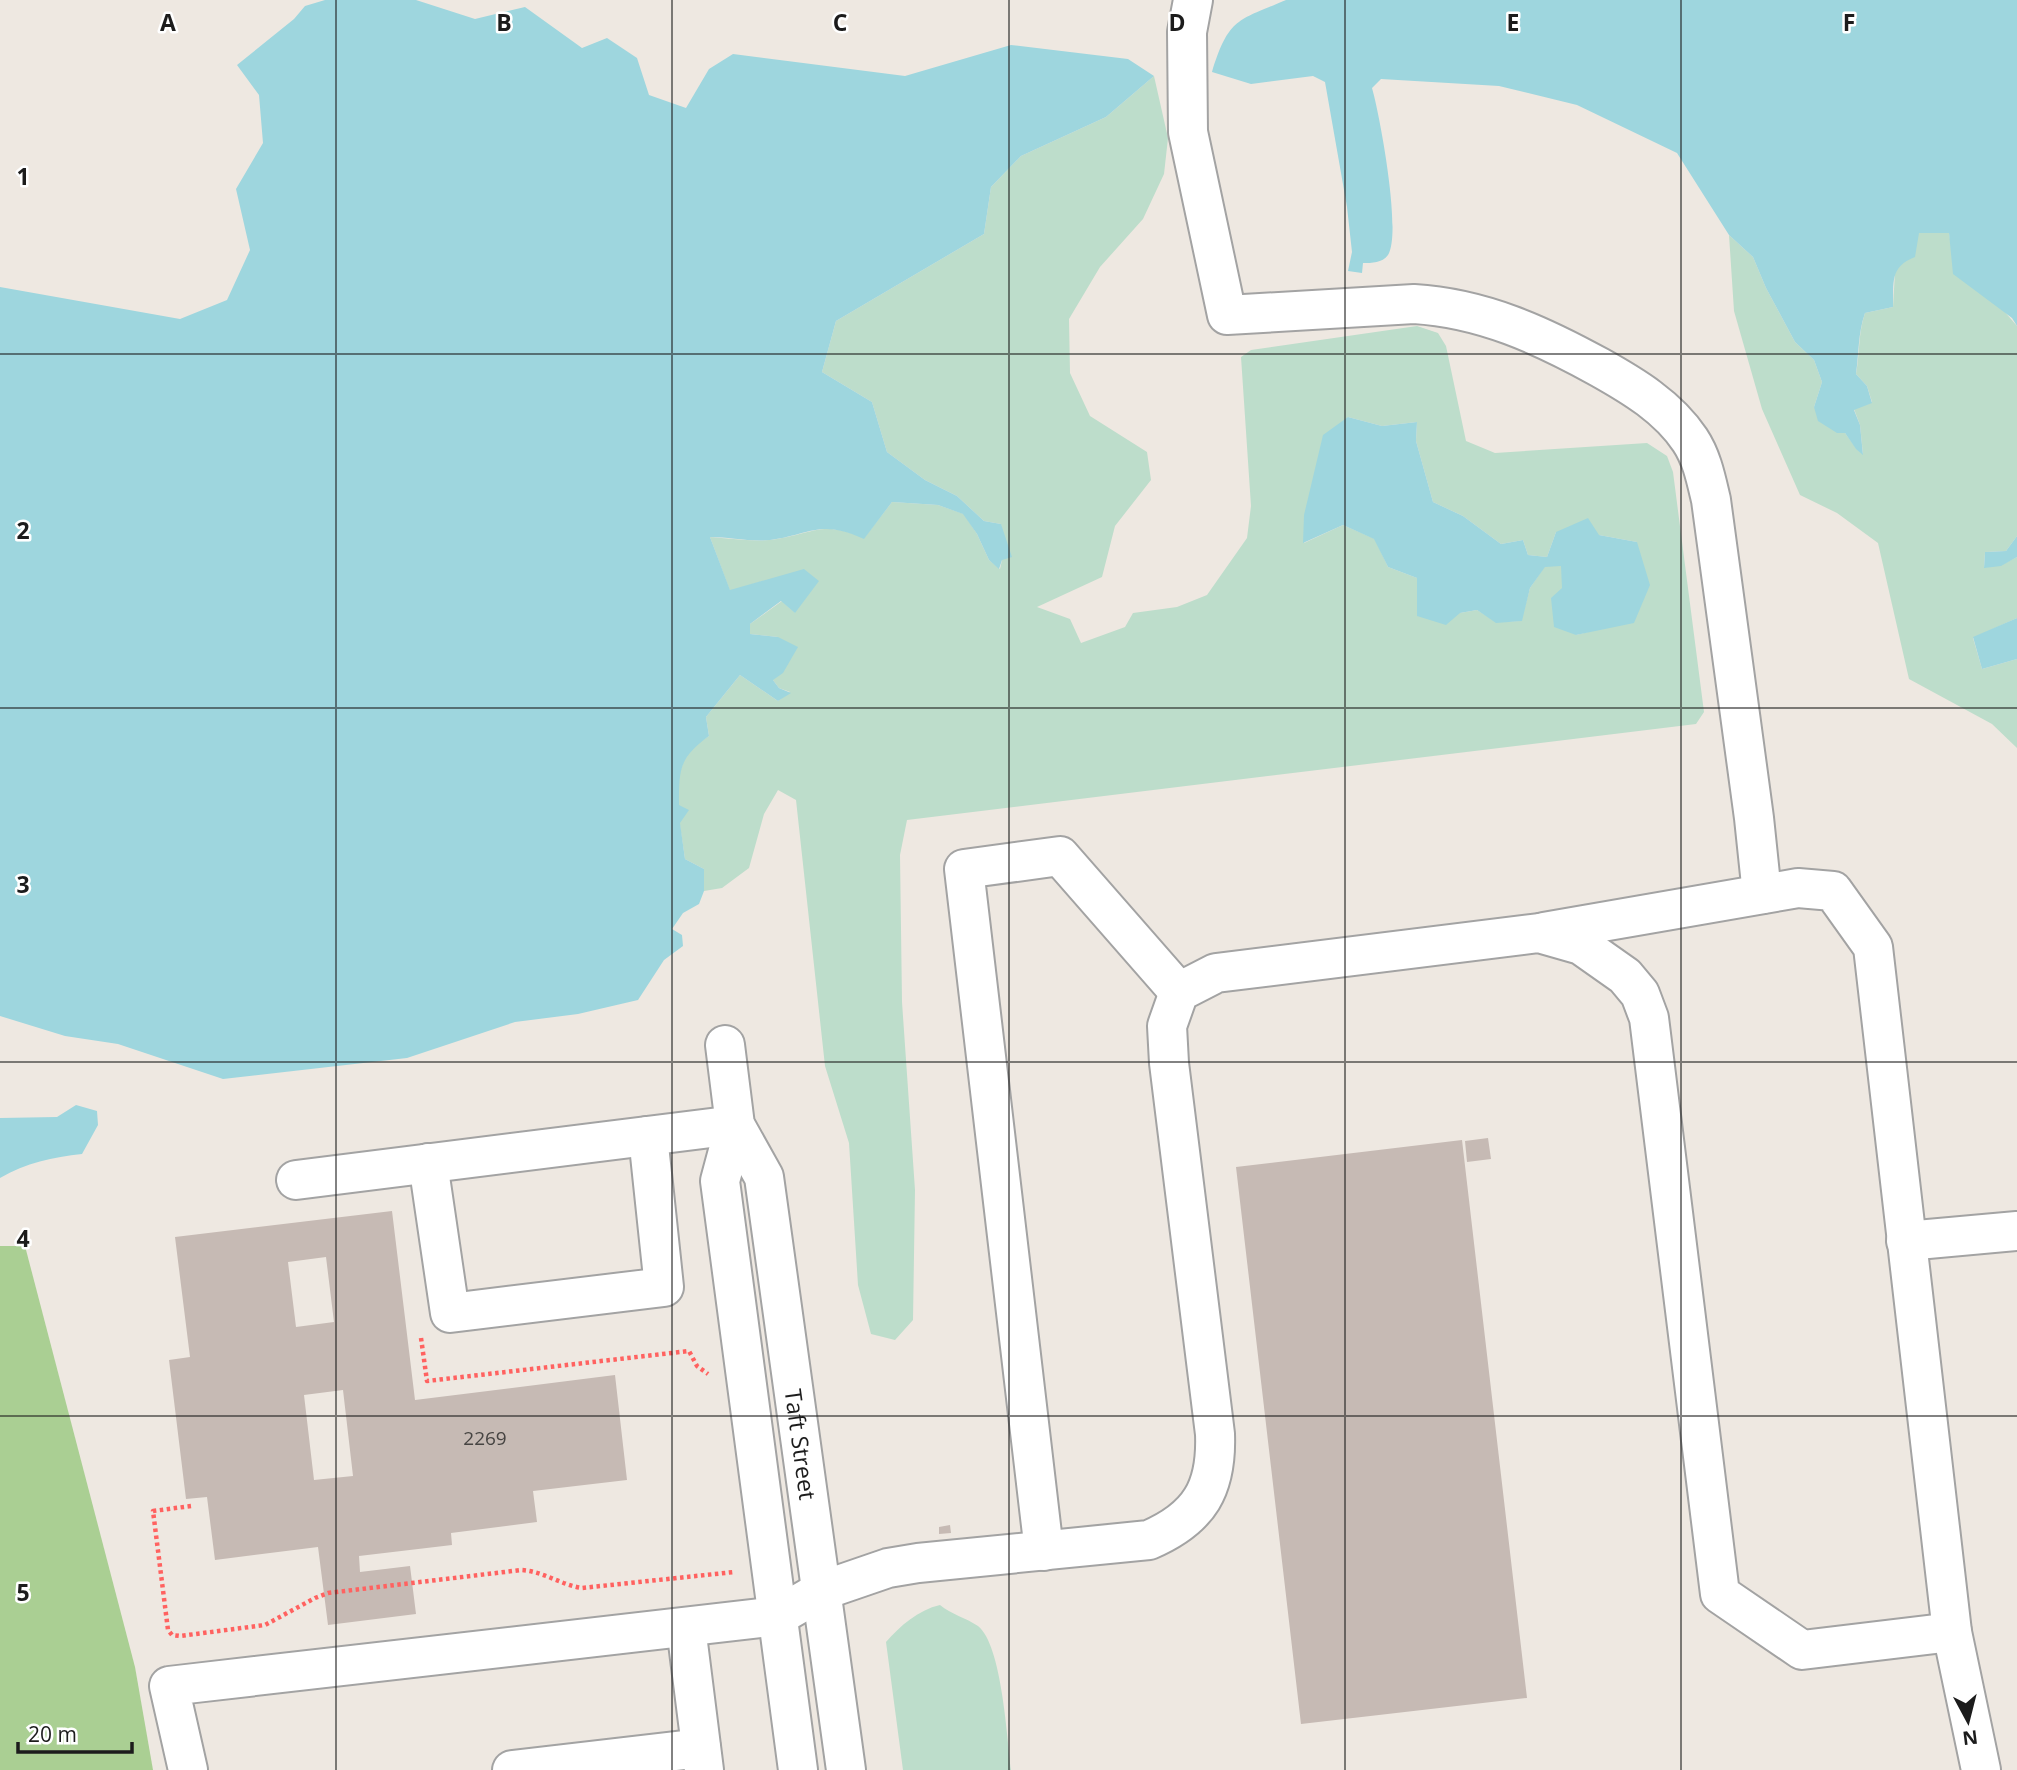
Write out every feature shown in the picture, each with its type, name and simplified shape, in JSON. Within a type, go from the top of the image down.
[{"type":"street","points":[[1193,0],[1187,32],[1188,132],[1227,316],[1414,304],[1439,306],[1490,317],[1552,341],[1635,388],[1673,418],[1699,454],[1711,500],[1762,894]]},
{"type":"street","points":[[1044,1550],[964,869],[1060,856],[1179,992]]},
{"type":"street","points":[[188,1770],[169,1686],[764,1617],[821,1591],[888,1569],[918,1563],[1149,1540],[1168,1532],[1199,1504],[1211,1483],[1216,1460],[1167,1026],[1179,992],[1216,973],[1539,933],[1798,888],[1833,891],[1873,947],[1952,1632],[1981,1770]]},
{"type":"street","points":[[1539,933],[1581,945],[1625,976],[1640,994],[1649,1018],[1720,1594],[1801,1650],[1952,1632]]},
{"type":"street","name":"Taft Street","points":[[725,1045],[735,1125],[764,1177],[846,1770]]},
{"type":"street","points":[[296,1180],[735,1125]]},
{"type":"street","name":"Taft Street","points":[[735,1125],[720,1181],[764,1617],[798,1770]]},
{"type":"street","points":[[428,1163],[450,1313],[664,1287],[648,1136]]},
{"type":"street","points":[[1906,1241],[2017,1231]]},
{"type":"street","points":[[512,1770],[702,1759],[686,1627]]},
{"type":"path","points":[[420,1329],[427,1381],[689,1351],[697,1366],[714,1381]]},
{"type":"path","points":[[191,1506],[153,1511],[167,1630],[172,1635],[265,1625],[315,1598],[328,1594],[521,1570],[537,1572],[561,1583],[582,1588],[738,1572],[744,1568],[764,1617]]},
{"type":"green space","points":[[1154,76],[1168,138],[1164,174],[1143,219],[1100,267],[1069,319],[1070,373],[1090,416],[1147,452],[1151,480],[1115,526],[1102,577],[1037,607],[1070,619],[1081,643],[1125,627],[1133,613],[1177,607],[1207,595],[1247,538],[1251,506],[1241,357],[1251,350],[1417,326],[1438,333],[1446,346],[1466,441],[1495,453],[1647,443],[1667,456],[1673,472],[1704,712],[1696,724],[907,820],[900,855],[902,1002],[915,1190],[913,1320],[895,1340],[871,1334],[858,1285],[849,1143],[825,1066],[796,800],[778,790],[764,814],[749,868],[722,888],[704,891],[704,869],[685,859],[678,803],[680,774],[691,749],[709,736],[706,717],[740,675],[778,701],[790,692],[779,688],[773,680],[778,637],[750,634],[750,624],[782,601],[795,613],[763,581],[730,591],[710,537],[769,540],[826,529],[849,532],[864,538],[892,502],[938,505],[964,514],[989,560],[1000,569],[1001,524],[984,521],[957,496],[925,480],[887,452],[872,402],[822,372],[836,321],[984,234],[991,187],[1021,156],[1106,117]],"holes":[[[1348,417],[1382,426],[1417,422],[1416,441],[1433,502],[1463,516],[1501,544],[1523,540],[1528,555],[1547,557],[1556,532],[1599,535],[1637,542],[1604,628],[1576,635],[1562,588],[1562,566],[1545,566],[1530,588],[1521,621],[1496,622],[1477,610],[1460,613],[1417,578],[1388,567],[1375,539],[1343,525],[1304,543]]]},
{"type":"green space","points":[[1919,232],[1949,233],[1952,251],[2017,326],[2017,536],[2006,551],[1985,552],[1984,567],[2001,565],[2017,557],[2017,618],[1973,638],[1982,669],[2017,659],[2017,748],[1992,724],[1909,679],[1878,543],[1837,513],[1800,495],[1762,409],[1734,311],[1729,235],[1753,257],[1795,342],[1814,360],[1822,382],[1814,407],[1845,433],[1863,454],[1860,425],[1854,409],[1872,402],[1867,386],[1856,374],[1865,313],[1893,307],[1895,272]]},
{"type":"green space","points":[[0,1246],[25,1246],[135,1667],[153,1770],[0,1770]]},
{"type":"green space","points":[[940,1605],[978,1626],[993,1652],[1002,1694],[1011,1770],[903,1770],[886,1642],[910,1619]]},
{"type":"water","points":[[325,0],[416,0],[475,19],[525,7],[582,48],[607,38],[637,58],[649,95],[686,108],[709,69],[733,54],[905,76],[1011,45],[1128,59],[1154,76],[1106,117],[1021,156],[991,187],[984,234],[836,321],[822,372],[872,402],[887,452],[925,480],[957,496],[984,521],[1001,524],[1012,557],[1002,560],[999,569],[989,560],[977,534],[963,514],[938,505],[892,502],[864,539],[826,529],[770,540],[710,537],[730,590],[804,569],[819,581],[795,613],[781,601],[750,624],[750,634],[778,637],[798,647],[783,673],[773,680],[779,688],[791,693],[778,701],[740,675],[706,717],[709,736],[686,758],[679,782],[679,805],[689,810],[680,823],[685,859],[704,869],[704,891],[699,904],[683,913],[672,929],[682,935],[683,946],[664,960],[638,1000],[578,1014],[515,1022],[407,1058],[223,1079],[118,1044],[65,1036],[0,1016],[0,287],[180,319],[227,300],[250,250],[236,189],[263,143],[259,95],[237,65],[294,19],[305,6]]},
{"type":"water","points":[[1286,0],[2017,0],[2017,326],[2012,318],[1953,274],[1949,233],[1919,233],[1915,257],[1897,271],[1893,307],[1865,313],[1856,374],[1867,386],[1872,403],[1854,410],[1860,425],[1863,455],[1845,433],[1837,433],[1818,421],[1814,407],[1822,382],[1814,360],[1795,342],[1753,257],[1729,235],[1677,153],[1577,105],[1499,86],[1381,79],[1372,88],[1388,174],[1392,243],[1383,260],[1363,263],[1362,273],[1348,271],[1352,252],[1347,207],[1325,82],[1313,76],[1251,84],[1212,72],[1224,41],[1237,24]]},
{"type":"water","points":[[1348,417],[1382,426],[1417,422],[1416,441],[1433,502],[1463,516],[1501,544],[1523,540],[1528,555],[1547,557],[1556,532],[1588,518],[1599,535],[1637,542],[1650,585],[1634,623],[1576,635],[1554,627],[1551,598],[1562,588],[1561,566],[1545,567],[1530,588],[1522,621],[1496,623],[1477,610],[1460,613],[1446,625],[1417,616],[1417,578],[1388,567],[1374,539],[1343,525],[1303,543],[1304,515],[1323,435]]},
{"type":"water","points":[[2017,536],[2017,557],[2001,566],[1984,568],[1985,552],[2006,551]]},
{"type":"water","points":[[2017,618],[2017,659],[1982,669],[1973,637]]},
{"type":"water","points":[[76,1105],[97,1111],[98,1125],[82,1154],[40,1162],[0,1178],[0,1118],[57,1117]]},
{"type":"building","points":[[1488,1138],[1491,1159],[1467,1162],[1465,1141]]},
{"type":"building","points":[[1462,1140],[1527,1698],[1301,1724],[1236,1167]]},
{"type":"building","points":[[392,1211],[415,1400],[615,1375],[627,1480],[533,1491],[537,1522],[451,1533],[452,1545],[359,1556],[360,1572],[410,1566],[416,1614],[328,1625],[318,1547],[215,1560],[207,1497],[186,1499],[169,1360],[190,1357],[175,1237]],"holes":[[[326,1257],[334,1322],[296,1327],[288,1262]],[[343,1390],[353,1476],[314,1480],[304,1395]]]},
{"type":"building","points":[[950,1525],[951,1533],[939,1534],[939,1527]]}]
